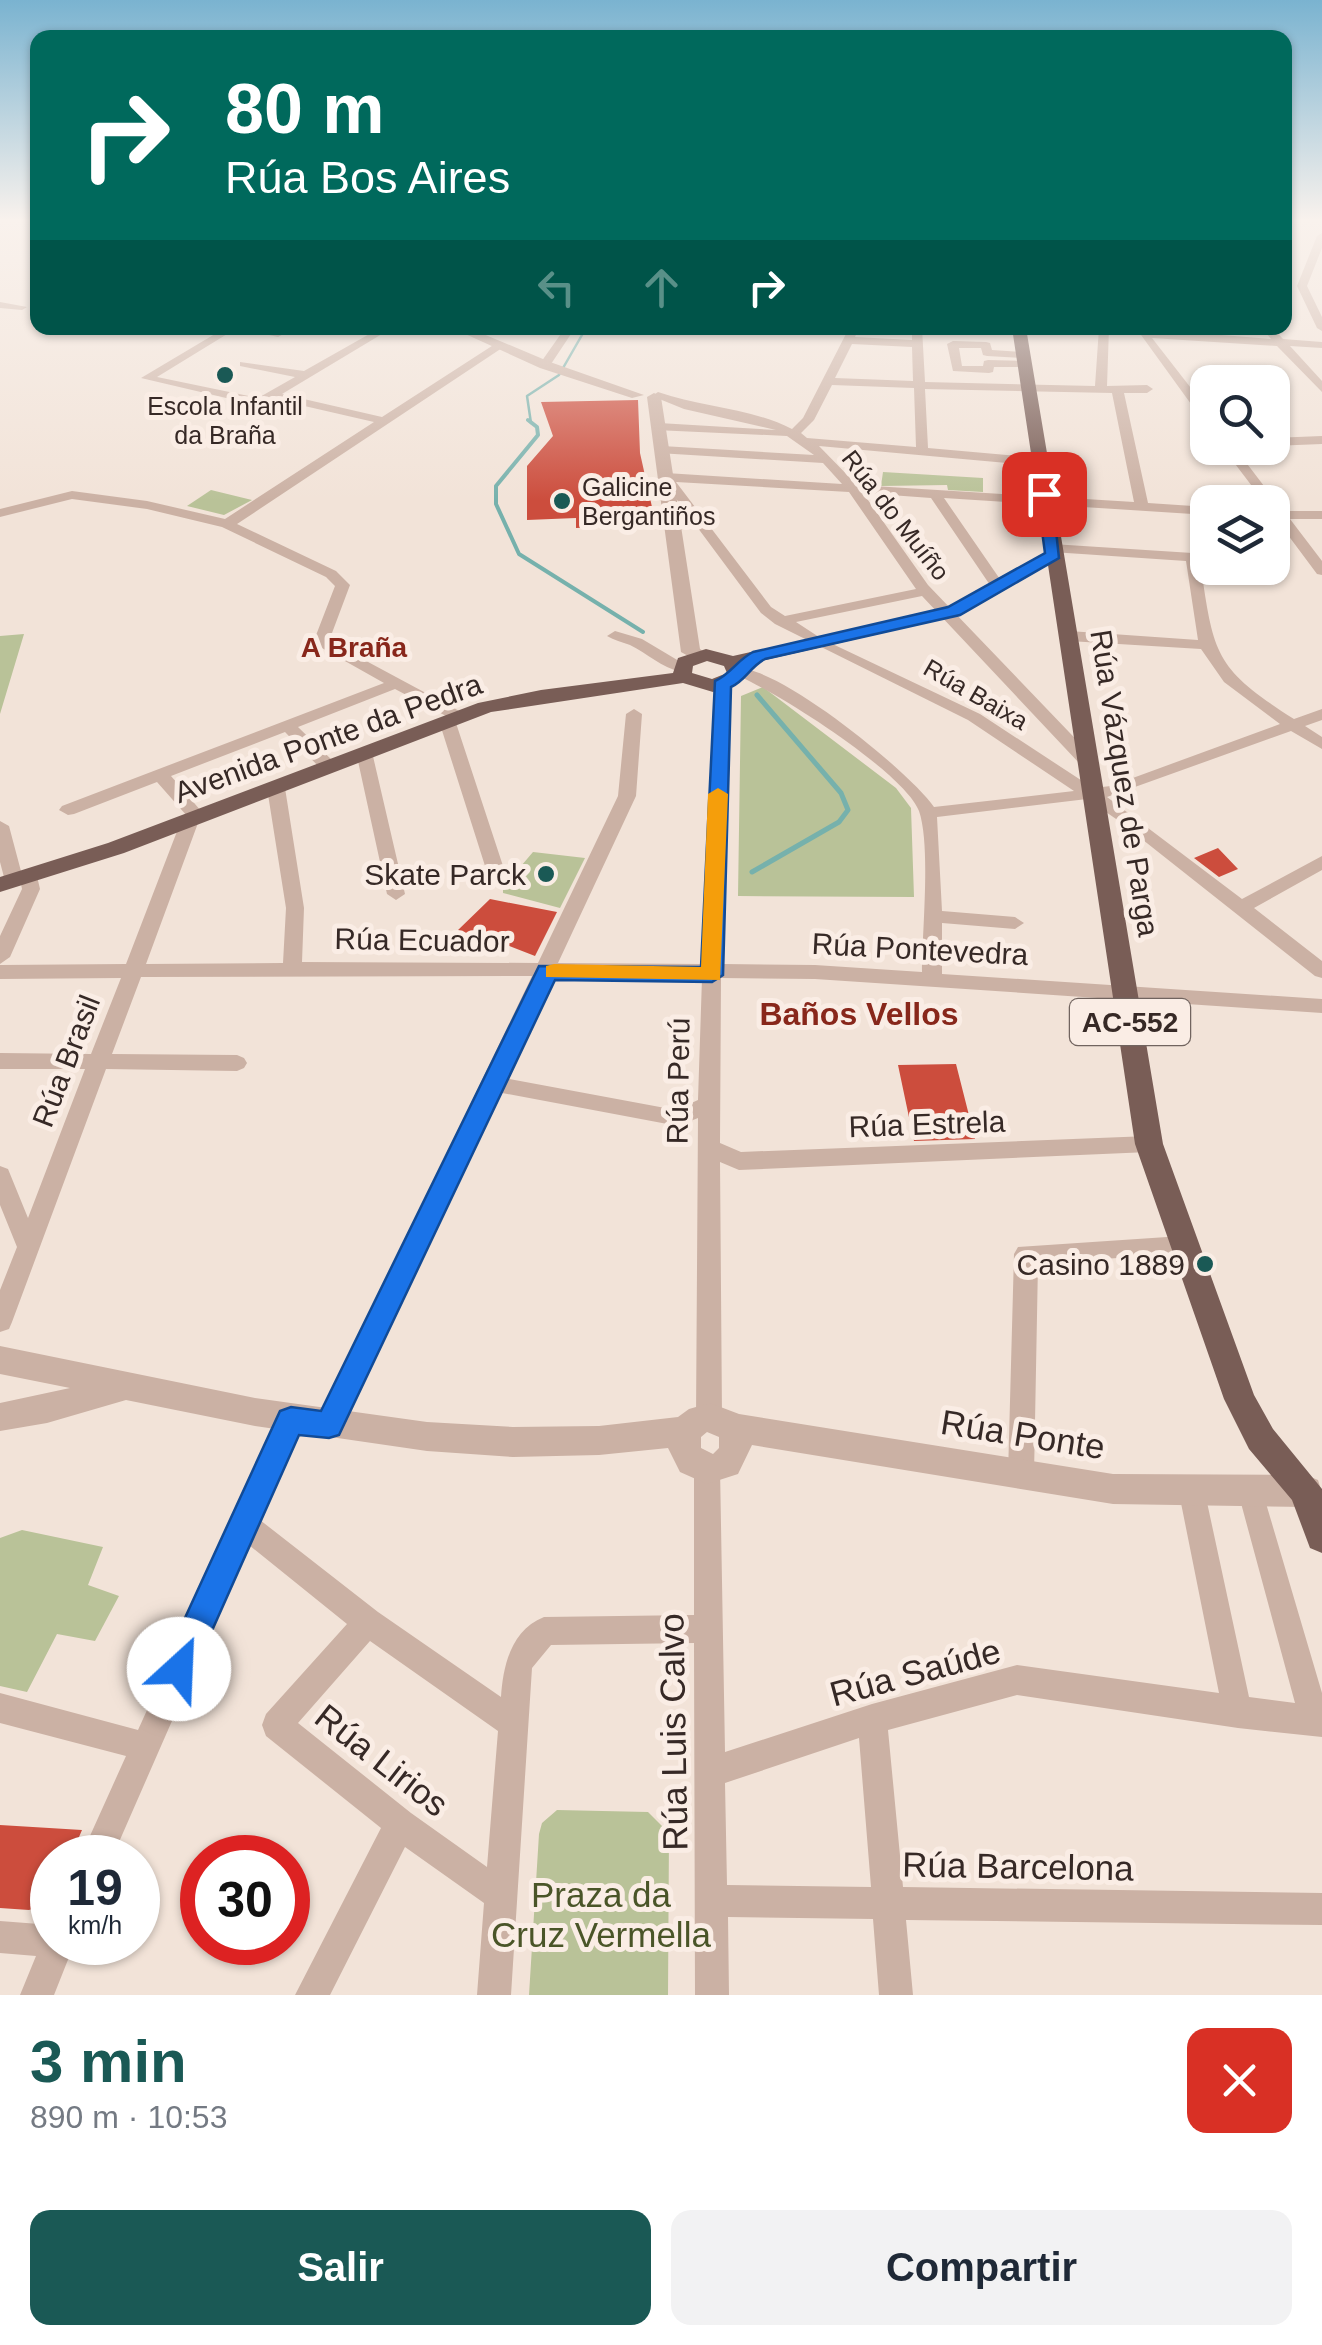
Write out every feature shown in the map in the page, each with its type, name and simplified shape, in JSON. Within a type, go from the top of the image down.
[{"type":"main road","name":"Rúa Vázquez de Parga","points":[[1021,335],[1051,553],[1069,636],[1149,1144],[1182,1245]]},
{"type":"main road","points":[[688,667],[704,686],[722,685],[737,667],[760,656],[948,613],[1051,553]]},
{"type":"main road","points":[[688,667],[737,667]]},
{"type":"main road","name":"Avenida Ponte da Pedra","points":[[15,881],[194,820],[452,718],[688,667]]},
{"type":"main road","name":"AC-552","points":[[1182,1245],[1251,1421],[1314,1498],[1322,1538]]},
{"type":"street","points":[[220,335],[148,378],[334,405],[389,418]]},
{"type":"street","points":[[271,396],[375,335]]},
{"type":"street","name":"Rúa do Muíño","points":[[475,335],[656,402],[755,418],[799,438],[852,488],[890,548],[926,590],[1086,760]]},
{"type":"street","points":[[558,369],[568,335]]},
{"type":"street","points":[[799,438],[850,335]]},
{"type":"street","points":[[868,335],[916,344]]},
{"type":"street","points":[[917,335],[922,450]]},
{"type":"street","points":[[1101,390],[1104,335]]},
{"type":"street","points":[[1144,335],[1190,395]]},
{"type":"street","points":[[1192,335],[1322,345]]},
{"type":"street","points":[[1274,335],[1322,388]]},
{"type":"street","points":[[226,524],[499,346]]},
{"type":"street","points":[[988,358],[1024,359]]},
{"type":"street","points":[[244,364],[306,375]]},
{"type":"street","points":[[828,380],[1028,389],[1147,389]]},
{"type":"street","points":[[1117,389],[1142,506]]},
{"type":"street","points":[[615,636],[655,650],[670,666],[688,667],[691,652],[656,402],[799,438],[1040,462]]},
{"type":"street","points":[[1290,441],[1322,440]]},
{"type":"street","points":[[662,450],[823,459]]},
{"type":"street","points":[[666,477],[1190,510]]},
{"type":"street","name":"Rúa Baixa","points":[[666,477],[766,610],[780,621],[974,717],[1092,795],[1322,970]]},
{"type":"street","points":[[934,494],[997,585]]},
{"type":"street","points":[[0,513],[72,495],[147,504],[226,524],[330,574],[343,584],[321,644],[452,718],[495,869]]},
{"type":"street","points":[[671,508],[693,508]]},
{"type":"street","points":[[1290,512],[1322,515]]},
{"type":"street","points":[[1290,530],[1322,570]]},
{"type":"street","points":[[1051,553],[1190,558]]},
{"type":"street","points":[[1202,585],[1207,645],[1234,682],[1322,744]]},
{"type":"street","points":[[780,621],[926,590]]},
{"type":"street","points":[[766,610],[854,592],[866,603]]},
{"type":"street","points":[[1069,636],[1207,645]]},
{"type":"street","points":[[737,667],[777,685],[907,784],[928,813],[931,916],[938,977]]},
{"type":"street","points":[[68,810],[395,684]]},
{"type":"street","name":"Rúa Perú","points":[[704,1440],[712,975],[722,685]]},
{"type":"street","points":[[329,1425],[494,1084],[547,972],[550,955],[627,796],[634,714]]},
{"type":"street","points":[[928,813],[1114,791],[1322,714]]},
{"type":"street","points":[[287,725],[329,766]]},
{"type":"street","points":[[364,752],[396,894]]},
{"type":"street","points":[[160,774],[194,820]]},
{"type":"street","points":[[276,788],[294,908],[292,970]]},
{"type":"street","name":"Rúa Brasil","points":[[0,1322],[26,1243],[194,820]]},
{"type":"street","points":[[0,826],[15,881],[31,889],[0,957]]},
{"type":"street","points":[[1241,907],[1322,862]]},
{"type":"street","points":[[931,916],[1015,923]]},
{"type":"street","name":"Rúa Ecuador","points":[[0,972],[292,970],[712,975]]},
{"type":"street","name":"Rúa Pontevedra","points":[[712,975],[815,972],[938,977],[1322,1006]]},
{"type":"street","points":[[0,1061],[237,1063]]},
{"type":"street","points":[[494,1084],[678,1118],[710,1104]]},
{"type":"street","name":"Rúa Estrela","points":[[710,1148],[739,1161],[1149,1144]]},
{"type":"street","points":[[0,1176],[26,1243]]},
{"type":"street","points":[[1020,1475],[1026,1254],[1182,1245]]},
{"type":"street","name":"Rúa Ponte","points":[[0,1360],[291,1420],[471,1442],[548,1443],[570,1449],[704,1440],[1020,1475],[1113,1490],[1251,1492],[1314,1498]]},
{"type":"street","points":[[47,1409],[61,1391],[60,1372]]},
{"type":"street","points":[[0,1417],[47,1409],[125,1386]]},
{"type":"street","points":[[106,1835],[291,1420]]},
{"type":"street","name":"Rúa Luis Calvo","points":[[704,1440],[712,1995]]},
{"type":"street","points":[[1251,1492],[1319,1721]]},
{"type":"street","points":[[1192,1493],[1238,1713]]},
{"type":"street","points":[[246,1526],[368,1622],[515,1725]]},
{"type":"street","name":"Rúa Lirios","points":[[368,1622],[278,1725],[400,1824],[503,1898]]},
{"type":"street","points":[[494,1995],[518,1662],[544,1631],[709,1629]]},
{"type":"street","name":"Rúa Saúde","points":[[711,1772],[872,1719],[1017,1680],[1319,1721]]},
{"type":"street","points":[[0,1708],[144,1746]]},
{"type":"street","points":[[872,1719],[896,1995]]},
{"type":"street","points":[[312,1995],[400,1824]]},
{"type":"street","name":"Rúa Barcelona","points":[[712,1902],[1322,1910]]},
{"type":"street","points":[[0,1937],[30,1940]]},
{"type":"street","points":[[37,1995],[48,1965]]},
{"type":"green space","points":[[883,472],[983,478],[983,492],[948,490],[947,485],[881,486]]},
{"type":"green space","points":[[211,490],[252,500],[224,515],[187,506]]},
{"type":"green space","points":[[24,634],[0,714],[0,636]]},
{"type":"green space","points":[[763,687],[896,788],[911,808],[914,897],[738,896],[741,696]]},
{"type":"green space","name":"Skate Parck","points":[[533,852],[585,858],[560,908],[503,893],[503,887]]},
{"type":"green space","points":[[22,1530],[103,1547],[88,1585],[119,1596],[95,1641],[57,1634],[27,1692],[0,1686],[0,1538]]},
{"type":"green space","name":"Praza da Cruz Vermella","points":[[557,1810],[648,1812],[669,1833],[668,1995],[529,1995],[539,1834],[542,1823]]},
{"type":"building","points":[[638,400],[640,453],[654,516],[635,526],[576,528],[576,518],[527,520],[527,466],[553,436],[541,402]]},
{"type":"building","points":[[1218,848],[1238,869],[1219,877],[1194,858]]},
{"type":"building","points":[[490,899],[557,912],[535,956],[499,942],[492,950],[454,948],[456,932]]},
{"type":"building","points":[[956,1064],[975,1139],[914,1141],[898,1065]]},
{"type":"building","points":[[0,1825],[82,1830],[80,1835],[30,1835],[30,1910],[0,1908]]},
{"type":"waterway","points":[[531,422],[527,396],[559,375],[582,335]]},
{"type":"waterway","points":[[531,422],[537,427],[538,435],[496,486],[496,504],[519,554],[643,632]]},
{"type":"waterway","points":[[752,872],[839,822],[848,810],[841,793],[757,695]]},
{"type":"slow traffic","points":[[554,972],[712,975],[718,794]]},
{"type":"place","name":"Escola Infantil da Braña","points":[[225,375]]},
{"type":"place","name":"Galicine Bergantiños","points":[[562,501]]},
{"type":"place","name":"Skate Parck","points":[[546,874]]},
{"type":"place","name":"Casino 1889","points":[[1205,1264]]},
{"type":"district","name":"A Braña","points":[[354,647]]},
{"type":"district","name":"Baños Vellos","points":[[859,1014]]},
{"type":"route","points":[[179,1669],[291,1420],[329,1425],[547,972],[712,975],[722,685],[737,676],[742,664],[760,656],[954,611],[1054,555],[1044,494]]}]
